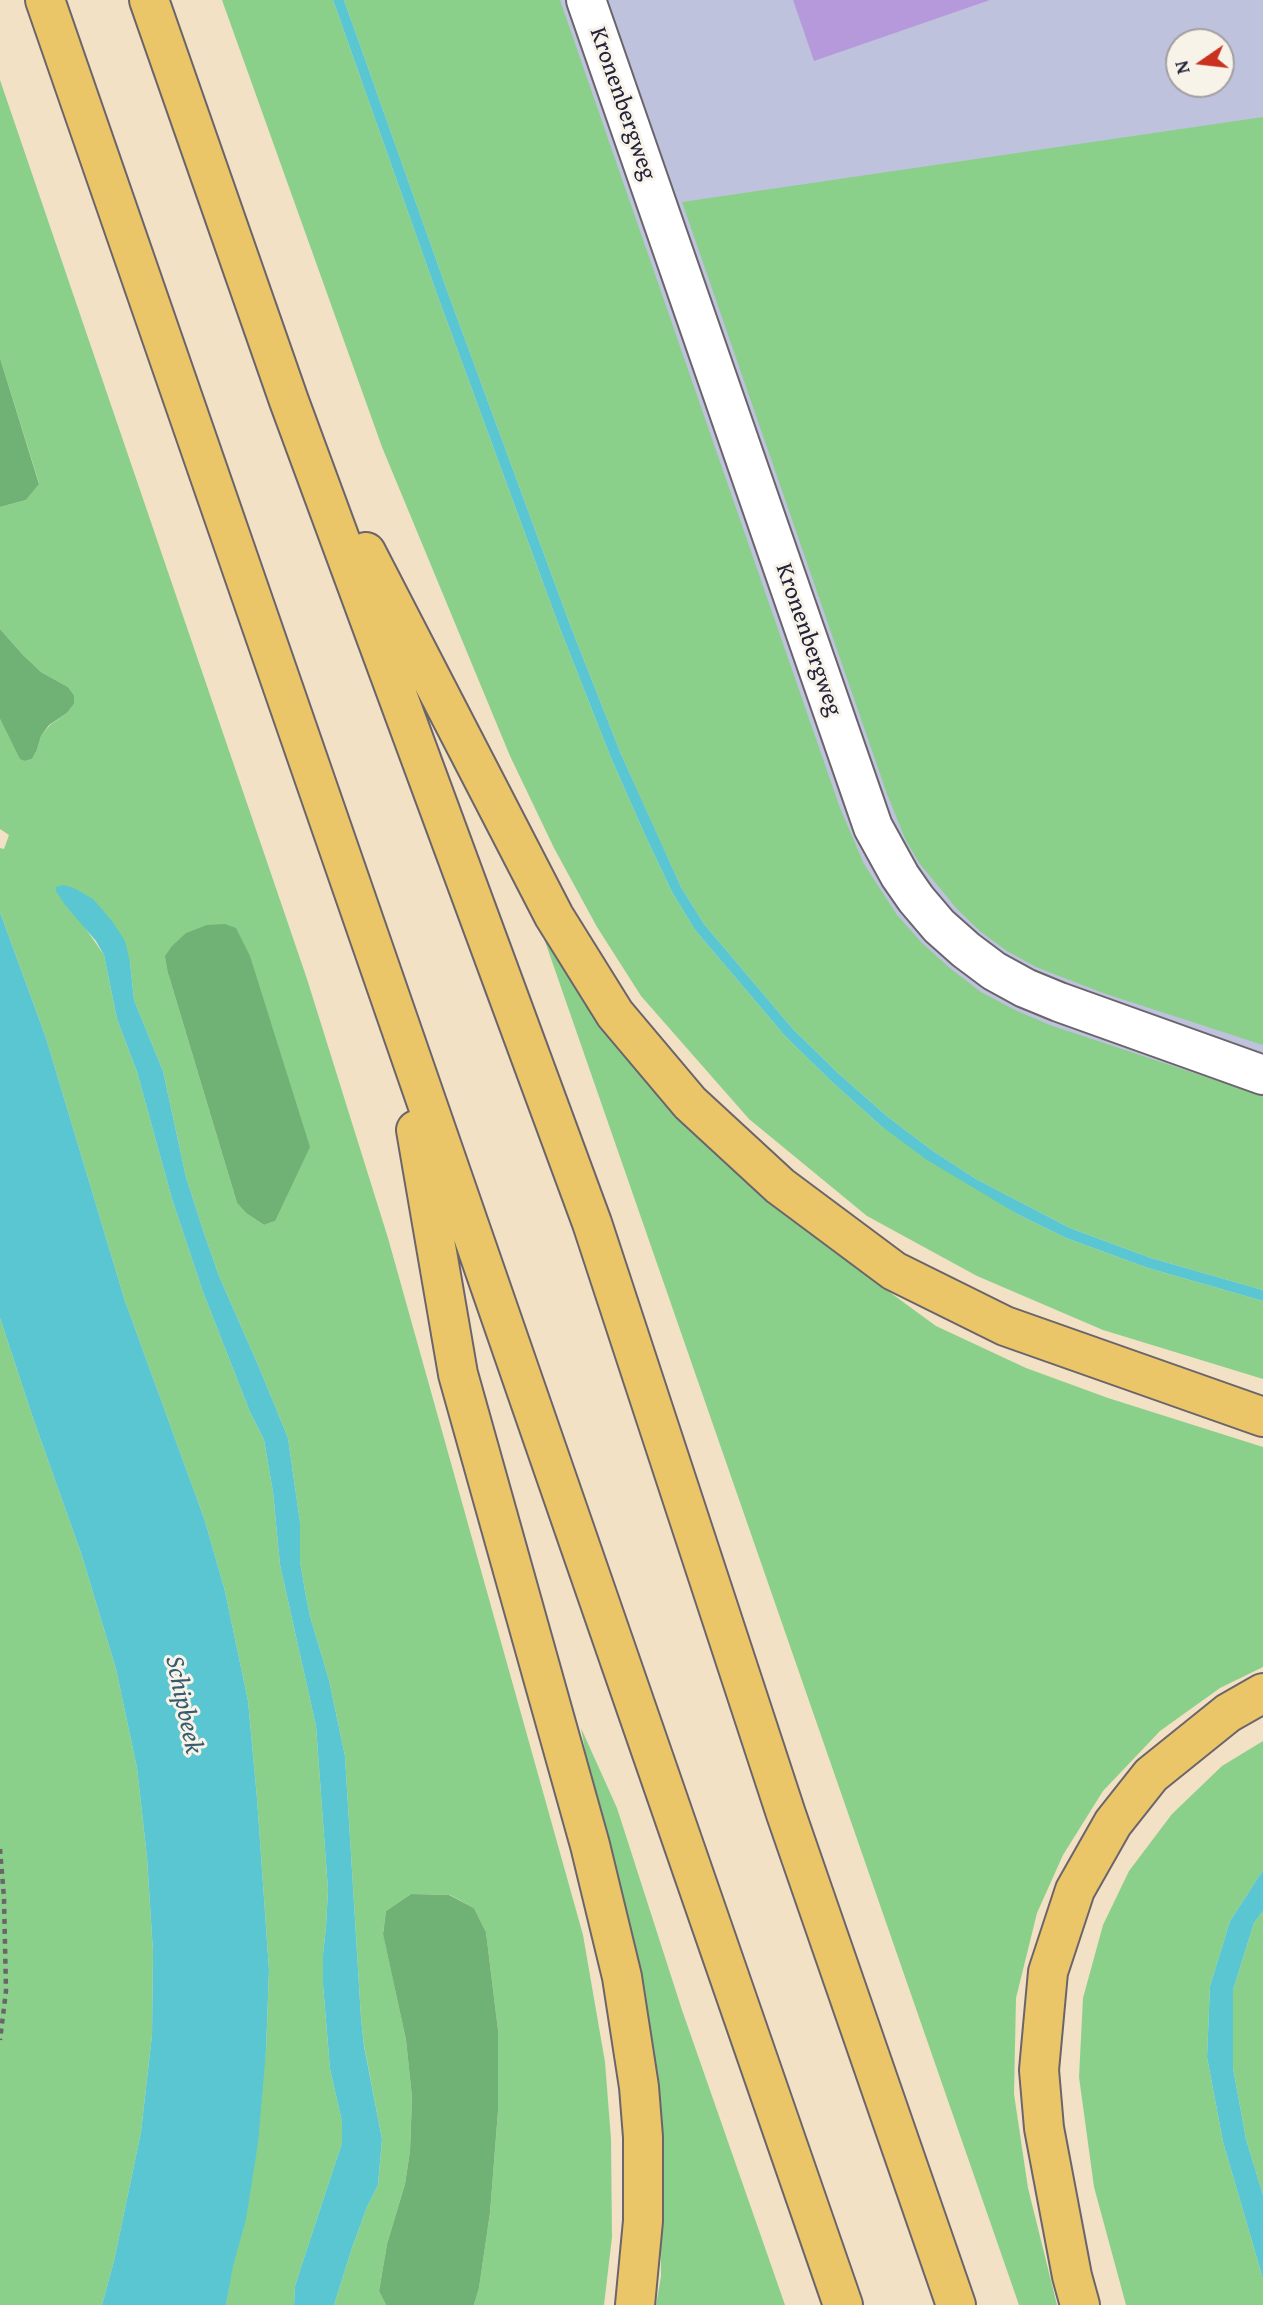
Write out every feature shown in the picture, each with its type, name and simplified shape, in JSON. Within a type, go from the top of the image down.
[{"type":"highway","points":[[45,0],[843,2305]]},
{"type":"highway","points":[[149,0],[289,401],[592,1223],[786,1814],[956,2305]]},
{"type":"highway","points":[[289,401],[554,916],[615,1014],[690,1103],[780,1186],[894,1271],[1005,1326],[1263,1418]]},
{"type":"highway","points":[[397,1018],[458,1374],[590,1845],[622,1977],[639,2087],[642,2137],[643,2221],[635,2305]]},
{"type":"highway","points":[[1080,2305],[1044,2128],[1039,2070],[1048,1972],[1075,1890],[1112,1823],[1152,1775],[1228,1713],[1263,1693]]},
{"type":"street","name":"Kronenbergweg","points":[[586,0],[873,827],[900,876],[916,900],[939,926],[994,971],[1059,1002],[1263,1075]]},
{"type":"path","points":[[0,1849],[6,1990],[0,2040]]},
{"type":"shaded area","points":[[514,0],[1263,0],[1263,1151],[886,996]]},
{"type":"green space","points":[[222,0],[333,0],[559,626],[611,758],[645,835],[672,892],[695,930],[785,1036],[881,1126],[1019,1215],[1066,1238],[1148,1268],[1263,1301],[1263,1379],[1103,1330],[977,1276],[867,1216],[749,1119],[641,996],[597,927],[554,848],[510,756],[382,447]]},
{"type":"green space","points":[[344,0],[560,0],[840,808],[864,864],[897,915],[922,943],[981,992],[1050,1025],[1263,1096],[1263,1290],[1151,1258],[1070,1228],[976,1179],[933,1151],[888,1117],[793,1029],[704,924],[681,887],[621,754],[569,622]]},
{"type":"green space","points":[[0,80],[307,979],[388,1238],[583,1935],[605,2062],[611,2139],[612,2237],[604,2305],[474,2305],[490,2213],[498,2111],[498,2030],[486,1932],[474,1908],[450,1895],[411,1894],[386,1911],[383,1933],[406,2040],[412,2097],[410,2151],[405,2184],[387,2244],[379,2291],[386,2305],[334,2305],[367,2207],[378,2185],[382,2139],[361,2018],[345,1756],[329,1680],[305,1591],[300,1561],[300,1522],[288,1438],[219,1276],[204,1233],[186,1177],[163,1071],[134,1000],[130,962],[65,905],[81,922],[104,955],[117,1019],[137,1072],[172,1199],[203,1292],[250,1412],[264,1440],[273,1492],[280,1565],[316,1726],[328,1890],[323,1985],[330,2069],[342,2122],[342,2143],[295,2286],[294,2305],[226,2305],[266,2051],[269,1970],[248,1701],[225,1591],[205,1521],[125,1301],[46,1038],[0,912],[0,848],[4,849],[9,835],[0,829],[0,719],[25,761],[32,759],[41,736],[50,725],[67,713],[74,704],[74,695],[68,687],[41,672],[0,629],[0,507],[26,500],[39,483],[0,358]],"holes":[[[168,973],[275,1221],[264,1225],[237,1203]]]},
{"type":"green space","points":[[1263,117],[1263,1045],[1103,993],[1036,967],[981,932],[957,909],[920,864],[906,841],[887,794],[682,202]]},
{"type":"green space","points":[[0,358],[39,484],[26,500],[0,507]]},
{"type":"green space","points":[[0,629],[41,672],[68,687],[74,695],[74,704],[67,713],[49,725],[41,736],[32,759],[25,761],[20,759],[0,719]]},
{"type":"green space","points":[[225,924],[236,928],[250,956],[310,1147],[275,1221],[264,1225],[237,1203],[165,956],[186,933],[207,925]]},
{"type":"green space","points":[[539,924],[780,1205],[858,1269],[936,1326],[1026,1368],[1108,1398],[1263,1447],[1263,1667],[1220,1688],[1160,1731],[1103,1791],[1063,1855],[1037,1913],[1016,1998],[1014,2094],[1028,2188],[1057,2305],[1019,2305]]},
{"type":"green space","points":[[0,1318],[81,1553],[116,1669],[137,1768],[147,1857],[153,1952],[152,2035],[141,2132],[102,2305],[0,2305]]},
{"type":"green space","points":[[581,1728],[617,1808],[682,2010],[785,2305],[656,2305],[661,2276],[660,2183],[651,2034],[595,1806]]},
{"type":"green space","points":[[1263,1741],[1263,1870],[1230,1921],[1210,1986],[1207,2057],[1223,2142],[1263,2279],[1263,2305],[1126,2305],[1094,2187],[1079,2077],[1083,1998],[1103,1925],[1129,1871],[1172,1814],[1222,1766]]},
{"type":"green space","points":[[411,1894],[449,1895],[474,1908],[486,1932],[498,2030],[498,2111],[490,2213],[474,2305],[386,2305],[379,2291],[387,2244],[405,2184],[410,2151],[412,2097],[406,2040],[383,1934],[386,1911]]},
{"type":"green space","points":[[1263,1911],[1263,2195],[1246,2139],[1233,2068],[1233,1990],[1254,1923]]},
{"type":"water","points":[[333,0],[344,0],[448,293],[569,622],[621,754],[681,887],[704,924],[793,1029],[888,1117],[933,1151],[976,1179],[1070,1228],[1151,1258],[1263,1290],[1263,1301],[1148,1268],[1066,1238],[1019,1215],[927,1160],[881,1126],[785,1036],[695,930],[672,892],[645,835],[611,758],[559,626]]},
{"type":"water","points":[[63,885],[93,899],[125,941],[134,1000],[163,1071],[186,1177],[204,1233],[219,1276],[288,1438],[300,1522],[300,1561],[305,1591],[329,1680],[345,1756],[361,2018],[382,2139],[378,2185],[367,2207],[334,2305],[294,2305],[295,2286],[342,2143],[342,2122],[330,2069],[323,1985],[328,1890],[316,1726],[280,1565],[273,1492],[264,1440],[250,1412],[203,1292],[172,1199],[137,1072],[117,1019],[104,955],[56,891],[56,887]]},
{"type":"water","name":"Schipbeek","points":[[0,912],[46,1038],[125,1301],[205,1521],[225,1591],[248,1701],[269,1970],[266,2051],[258,2143],[246,2219],[226,2305],[102,2305],[141,2132],[152,2035],[153,1952],[147,1857],[137,1768],[116,1669],[81,1553],[0,1318]]},
{"type":"water","points":[[1263,1870],[1263,1911],[1254,1923],[1233,1990],[1233,2068],[1246,2139],[1263,2195],[1263,2279],[1223,2142],[1207,2057],[1210,1986],[1230,1921]]},
{"type":"building","points":[[793,0],[990,0],[814,61]]}]
